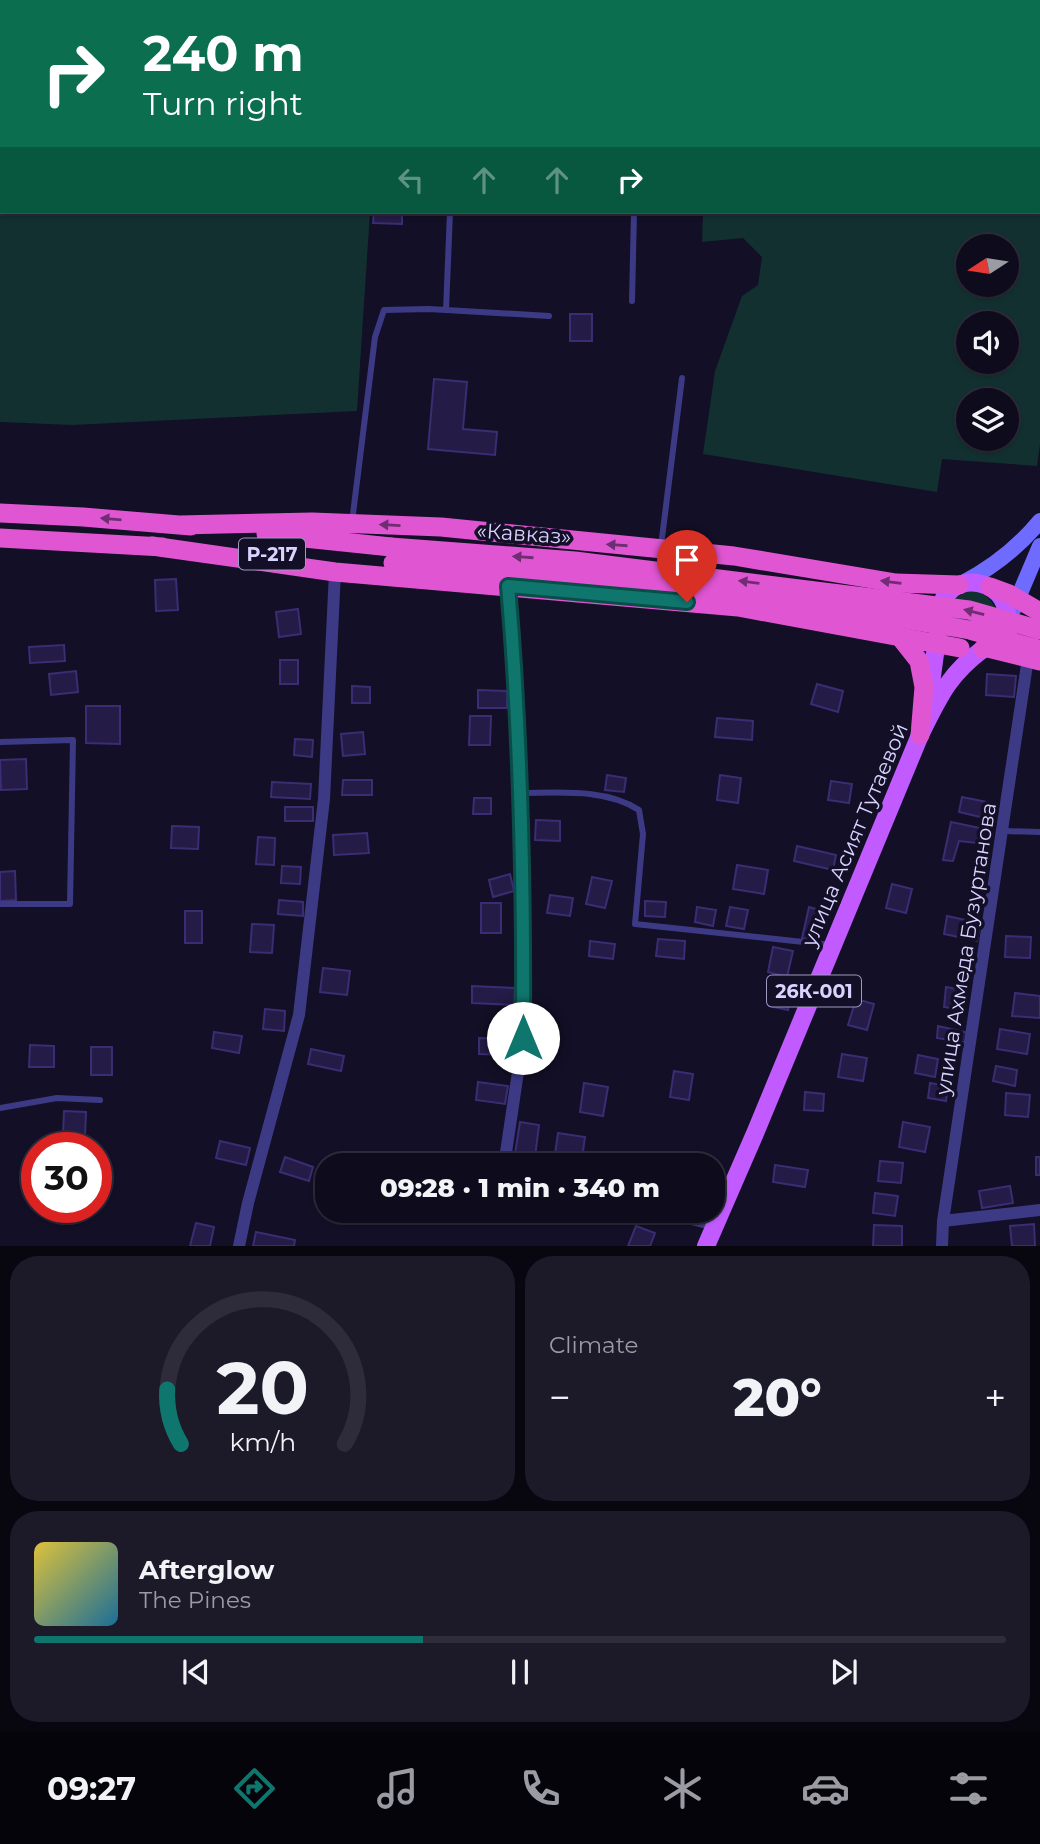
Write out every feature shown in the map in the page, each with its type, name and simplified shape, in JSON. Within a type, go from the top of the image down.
[{"type":"highway","name":"«Кавказ»","points":[[0,513],[179,525],[392,555],[891,617],[970,630],[1036,656]]},
{"type":"highway","points":[[179,525],[352,523],[441,527],[734,556],[896,583],[959,585]]},
{"type":"highway","name":"«Кавказ»","points":[[0,538],[575,561],[969,610],[1040,630]]},
{"type":"highway","name":"Р-217","points":[[152,546],[335,572],[738,607],[900,637]]},
{"type":"highway","points":[[990,587],[1018,598],[1040,611]]},
{"type":"highway","points":[[900,637],[960,648]]},
{"type":"highway","points":[[900,637],[919,661],[925,687],[920,735]]},
{"type":"highway","points":[[985,648],[1036,656]]},
{"type":"main road","points":[[920,735],[943,600],[959,585],[996,565],[1029,535],[1040,521]]},
{"type":"main road","points":[[939,622],[943,633],[960,648],[971,651],[996,642],[1040,546]]},
{"type":"main road","points":[[959,585],[980,583],[990,587],[1005,603],[1006,625]]},
{"type":"main road","name":"улица Асият Тутаевой","points":[[706,1245],[920,735],[944,686],[962,665],[985,648]]},
{"type":"street","points":[[239,1245],[299,1015],[324,799],[335,572]]},
{"type":"street","points":[[506,1153],[523,1038],[524,864],[515,668],[508,586]]},
{"type":"street","name":"улица Ахмеда Бузуртанова","points":[[942,1245],[943,1221],[1004,831],[1036,656]]},
{"type":"street","points":[[943,1221],[1040,1210]]},
{"type":"street","points":[[711,1223],[715,1224]]},
{"type":"lane","points":[[446,310],[450,214]]},
{"type":"lane","points":[[632,301],[634,214]]},
{"type":"lane","points":[[352,523],[375,337],[384,310],[446,310],[549,316]]},
{"type":"lane","points":[[661,548],[682,378]]},
{"type":"lane","points":[[0,742],[73,740],[70,904],[0,904]]},
{"type":"lane","points":[[520,793],[583,794],[624,800],[639,810],[643,834],[635,924],[833,945]]},
{"type":"lane","points":[[1004,831],[1040,832]]},
{"type":"lane","points":[[0,1108],[57,1098],[100,1100]]},
{"type":"green space","points":[[0,214],[370,214],[357,411],[72,425],[0,422]]},
{"type":"green space","points":[[703,214],[1040,214],[1040,444],[1037,466],[942,459],[937,492],[703,454],[715,371],[742,296],[758,285],[762,257],[743,238],[702,242]]},
{"type":"green space","points":[[968,591],[987,596],[997,613],[973,641],[957,636],[954,599]]},
{"type":"building","points":[[374,214],[402,214],[402,224],[373,223]]},
{"type":"building","points":[[570,314],[592,314],[592,341],[570,341]]},
{"type":"building","points":[[434,379],[467,382],[463,429],[497,432],[495,455],[428,449]]},
{"type":"building","points":[[176,579],[178,610],[156,611],[155,580]]},
{"type":"building","points":[[298,609],[301,634],[279,637],[276,612]]},
{"type":"building","points":[[64,645],[65,661],[30,663],[29,647]]},
{"type":"building","points":[[280,660],[298,660],[298,684],[280,684]]},
{"type":"building","points":[[76,671],[78,692],[51,695],[49,674]]},
{"type":"building","points":[[987,674],[1016,676],[1014,697],[986,695]]},
{"type":"building","points":[[817,684],[843,691],[838,712],[811,704]]},
{"type":"building","points":[[352,686],[370,687],[370,703],[352,703]]},
{"type":"building","points":[[478,690],[507,691],[507,708],[478,708]]},
{"type":"building","points":[[86,706],[120,706],[120,744],[86,743]]},
{"type":"building","points":[[470,716],[491,716],[490,745],[469,745]]},
{"type":"building","points":[[717,718],[753,721],[752,740],[715,737]]},
{"type":"building","points":[[363,732],[365,754],[343,756],[341,734]]},
{"type":"building","points":[[295,739],[313,740],[312,757],[294,755]]},
{"type":"building","points":[[26,759],[27,789],[1,790],[0,760]]},
{"type":"building","points":[[607,775],[626,778],[624,792],[605,790]]},
{"type":"building","points":[[720,775],[741,778],[738,803],[717,800]]},
{"type":"building","points":[[343,780],[372,780],[372,795],[342,795]]},
{"type":"building","points":[[831,781],[852,784],[849,803],[828,800]]},
{"type":"building","points":[[272,782],[311,784],[310,799],[271,797]]},
{"type":"building","points":[[962,797],[992,803],[989,819],[959,812]]},
{"type":"building","points":[[474,798],[491,798],[491,814],[473,814]]},
{"type":"building","points":[[285,807],[313,807],[313,821],[285,821]]},
{"type":"building","points":[[536,820],[560,821],[560,841],[535,840]]},
{"type":"building","points":[[951,822],[980,828],[977,843],[959,841],[953,861],[943,860]]},
{"type":"building","points":[[172,826],[199,827],[198,849],[171,848]]},
{"type":"building","points":[[367,833],[369,853],[334,855],[333,835]]},
{"type":"building","points":[[258,837],[275,838],[274,865],[256,864]]},
{"type":"building","points":[[797,846],[836,855],[833,870],[794,861]]},
{"type":"building","points":[[737,865],[768,870],[764,894],[733,889]]},
{"type":"building","points":[[282,866],[301,867],[300,884],[281,883]]},
{"type":"building","points":[[15,871],[16,900],[0,901],[0,872]]},
{"type":"building","points":[[510,874],[514,891],[493,897],[489,880]]},
{"type":"building","points":[[592,877],[612,881],[605,908],[586,904]]},
{"type":"building","points":[[892,884],[912,889],[906,913],[886,908]]},
{"type":"building","points":[[550,895],[573,898],[570,916],[547,913]]},
{"type":"building","points":[[279,900],[303,902],[303,916],[278,914]]},
{"type":"building","points":[[645,901],[666,902],[665,917],[645,916]]},
{"type":"building","points":[[481,903],[501,903],[501,933],[481,933]]},
{"type":"building","points":[[697,907],[716,910],[713,926],[695,922]]},
{"type":"building","points":[[730,907],[748,910],[744,929],[726,926]]},
{"type":"building","points":[[809,907],[823,911],[816,941],[802,938]]},
{"type":"building","points":[[185,911],[202,911],[202,943],[185,943]]},
{"type":"building","points":[[947,916],[980,923],[977,941],[944,934]]},
{"type":"building","points":[[252,924],[274,925],[272,953],[250,952]]},
{"type":"building","points":[[1006,936],[1031,937],[1030,958],[1005,957]]},
{"type":"building","points":[[658,939],[685,941],[684,959],[656,956]]},
{"type":"building","points":[[590,941],[615,944],[613,959],[589,956]]},
{"type":"building","points":[[773,947],[793,951],[787,977],[768,972]]},
{"type":"building","points":[[323,968],[350,971],[347,995],[320,992]]},
{"type":"building","points":[[776,979],[794,984],[788,1010],[769,1006]]},
{"type":"building","points":[[472,986],[515,988],[514,1005],[472,1003]]},
{"type":"building","points":[[946,987],[965,990],[963,1010],[944,1007]]},
{"type":"building","points":[[1015,993],[1040,996],[1040,1018],[1012,1016]]},
{"type":"building","points":[[856,999],[874,1004],[867,1030],[848,1025]]},
{"type":"building","points":[[265,1009],[285,1011],[284,1031],[263,1029]]},
{"type":"building","points":[[938,1026],[969,1033],[967,1043],[937,1038]]},
{"type":"building","points":[[1000,1029],[1030,1034],[1027,1054],[997,1049]]},
{"type":"building","points":[[214,1032],[242,1036],[239,1053],[212,1048]]},
{"type":"building","points":[[479,1038],[513,1039],[513,1055],[479,1054]]},
{"type":"building","points":[[30,1045],[54,1046],[54,1067],[29,1067]]},
{"type":"building","points":[[91,1047],[112,1047],[112,1075],[91,1075]]},
{"type":"building","points":[[311,1049],[344,1056],[341,1071],[308,1064]]},
{"type":"building","points":[[842,1054],[867,1058],[863,1081],[838,1077]]},
{"type":"building","points":[[918,1055],[938,1059],[935,1077],[915,1073]]},
{"type":"building","points":[[996,1066],[1017,1070],[1015,1086],[993,1081]]},
{"type":"building","points":[[674,1071],[693,1074],[689,1100],[670,1097]]},
{"type":"building","points":[[478,1082],[508,1086],[505,1104],[476,1100]]},
{"type":"building","points":[[584,1083],[608,1087],[603,1116],[580,1112]]},
{"type":"building","points":[[930,1083],[948,1086],[946,1101],[928,1098]]},
{"type":"building","points":[[805,1092],[824,1094],[823,1111],[804,1110]]},
{"type":"building","points":[[1006,1093],[1030,1095],[1028,1117],[1005,1115]]},
{"type":"building","points":[[64,1111],[86,1112],[85,1132],[63,1132]]},
{"type":"building","points":[[520,1122],[539,1125],[536,1153],[515,1153]]},
{"type":"building","points":[[903,1122],[930,1127],[925,1152],[899,1147]]},
{"type":"building","points":[[558,1133],[585,1137],[583,1153],[555,1153]]},
{"type":"building","points":[[220,1141],[250,1148],[246,1165],[216,1158]]},
{"type":"building","points":[[285,1157],[313,1167],[309,1181],[280,1172]]},
{"type":"building","points":[[1036,1157],[1040,1157],[1040,1175],[1036,1175]]},
{"type":"building","points":[[880,1161],[903,1163],[901,1183],[878,1181]]},
{"type":"building","points":[[775,1165],[808,1170],[805,1187],[773,1182]]},
{"type":"building","points":[[1010,1186],[1013,1203],[982,1208],[979,1191]]},
{"type":"building","points":[[875,1193],[898,1196],[895,1216],[873,1213]]},
{"type":"building","points":[[196,1223],[214,1227],[210,1246],[190,1246]]},
{"type":"building","points":[[1034,1224],[1035,1246],[1012,1246],[1010,1226]]},
{"type":"building","points":[[874,1225],[902,1226],[902,1246],[873,1246]]},
{"type":"building","points":[[636,1226],[655,1233],[650,1246],[628,1246]]},
{"type":"building","points":[[256,1232],[295,1240],[294,1246],[253,1246]]},
{"type":"route","points":[[523,1038],[524,864],[515,668],[508,586],[687,602]]}]
